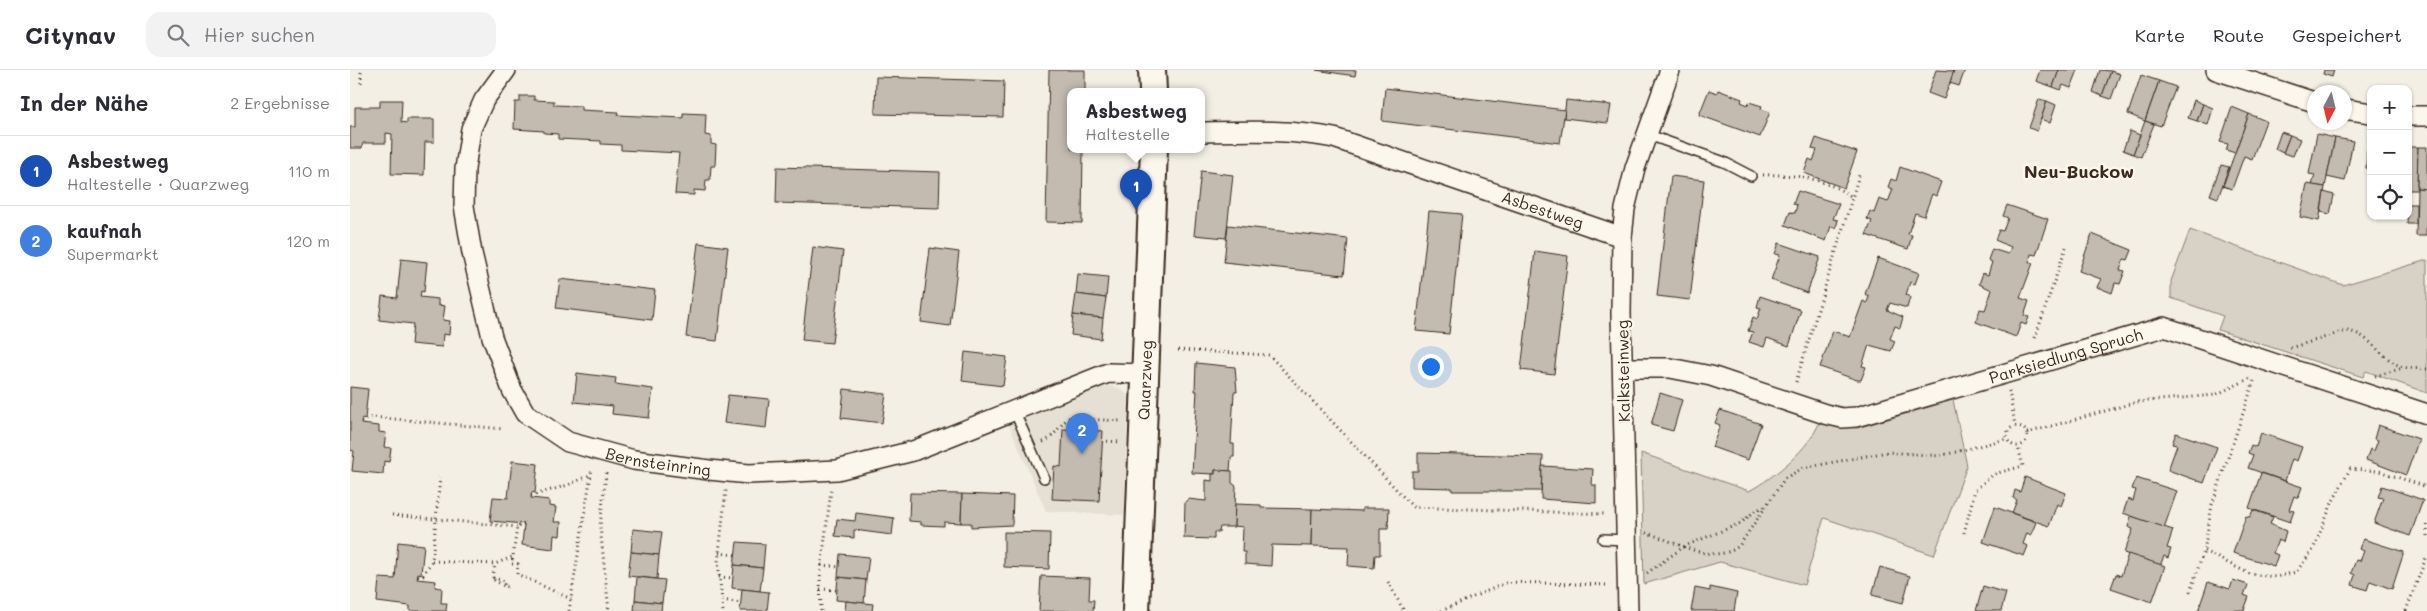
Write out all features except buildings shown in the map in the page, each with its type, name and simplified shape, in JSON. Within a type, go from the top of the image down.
[{"type":"street","name":"Bernsteinring","points":[[506,70],[484,100],[471,129],[465,169],[464,206],[472,253],[492,337],[512,390],[526,413],[568,442],[634,460],[741,473],[795,473],[837,470],[908,453],[1108,373],[1146,374]]},
{"type":"street","points":[[1152,70],[1153,88]]},
{"type":"street","name":"Kalksteinweg","points":[[1628,611],[1633,536],[1623,368],[1622,237],[1625,209],[1634,168],[1670,70]]},
{"type":"street","points":[[2216,70],[2307,100]]},
{"type":"street","points":[[2352,110],[2367,112]]},
{"type":"street","points":[[2412,116],[2427,116]]},
{"type":"street","name":"Asbestweg","points":[[1205,132],[1284,131],[1311,133],[1334,138],[1622,237]]},
{"type":"street","name":"Quarzweg","points":[[1136,611],[1154,153]]},
{"type":"street","name":"Parksiedlung Spruch","points":[[1623,368],[1670,368],[1701,374],[1842,418],[1856,418],[2164,327],[2427,414]]},
{"type":"lane","points":[[1646,134],[1755,175]]},
{"type":"lane","points":[[1014,410],[1044,478]]},
{"type":"lane","points":[[1603,539],[1633,536]]},
{"type":"path","points":[[361,70],[361,83]]},
{"type":"path","points":[[1796,382],[1860,172]]},
{"type":"path","points":[[1755,175],[1804,176],[1838,188],[1852,197]]},
{"type":"path","name":"Parksiedlung Spruch","points":[[2035,338],[2066,247]]},
{"type":"path","points":[[2286,350],[2346,331],[2356,332],[2389,360],[2403,367],[2427,369]]},
{"type":"path","points":[[1178,350],[1269,355],[1414,507],[1614,514]]},
{"type":"path","points":[[2373,377],[2403,367]]},
{"type":"path","points":[[2006,373],[2015,425]]},
{"type":"path","points":[[2027,433],[2138,402],[2215,395],[2256,376],[2212,505],[2204,551],[2190,592]]},
{"type":"path","points":[[361,422],[372,417],[504,429]]},
{"type":"path","points":[[1031,448],[1052,438],[1059,427],[1069,418],[1122,421]]},
{"type":"path","points":[[2015,425],[2022,426],[2027,433],[2026,442],[2018,447],[2011,445],[2006,439],[2007,430],[2015,425]]},
{"type":"path","points":[[1633,536],[1685,546],[1717,555],[1731,552],[1740,546],[1764,507],[1785,478],[1803,468],[1887,452],[1940,456],[2006,439]]},
{"type":"path","points":[[1102,441],[1121,442]]},
{"type":"path","points":[[1964,533],[1975,490],[1994,474],[2023,466],[2018,447]]},
{"type":"path","points":[[569,611],[592,466]]},
{"type":"path","points":[[2204,551],[2250,574],[2276,577],[2296,572],[2313,550],[2332,503],[2350,469],[2379,471],[2427,487]]},
{"type":"path","points":[[606,472],[600,526],[609,611]]},
{"type":"path","points":[[532,496],[568,486],[590,475]]},
{"type":"path","points":[[418,576],[424,576],[432,561],[440,478]]},
{"type":"path","points":[[821,611],[821,565],[831,486]]},
{"type":"path","points":[[723,611],[719,577],[719,553],[726,487]]},
{"type":"path","points":[[1640,578],[1685,546],[1741,523],[1756,510],[1764,507]]},
{"type":"path","points":[[392,515],[517,527],[524,524]]},
{"type":"path","points":[[2427,524],[2427,537]]},
{"type":"path","points":[[517,527],[512,564],[518,564],[517,574],[571,599]]},
{"type":"path","points":[[719,553],[736,555]]},
{"type":"path","points":[[2406,611],[2427,555]]},
{"type":"path","points":[[432,561],[495,564],[513,557]]},
{"type":"path","points":[[495,564],[493,578],[506,587]]},
{"type":"path","points":[[821,565],[839,567]]},
{"type":"path","points":[[719,577],[733,578]]},
{"type":"path","points":[[1388,582],[1404,611]]},
{"type":"path","points":[[1441,611],[1508,582],[1616,585]]},
{"type":"path","points":[[820,589],[836,590]]},
{"type":"path","points":[[722,600],[741,603]]},
{"type":"shaded area","points":[[2190,230],[2343,285],[2427,260],[2427,393],[2366,371],[2363,377],[2218,330],[2223,316],[2171,298],[2171,281]]},
{"type":"shaded area","points":[[1109,386],[1119,388],[1126,394],[1128,401],[1124,515],[1046,511],[1009,425],[1098,388]]},
{"type":"shaded area","points":[[1953,400],[1967,466],[1934,555],[1824,518],[1804,585],[1720,562],[1644,584],[1641,453],[1749,491],[1770,478],[1790,461],[1808,441],[1820,421],[1857,428]]},
{"type":"place","name":"Asbestweg","points":[[1136,210]]},
{"type":"place","name":"kaufnah","points":[[1082,454]]},
{"type":"district","name":"Neu-Buckow","points":[[2079,172]]}]
